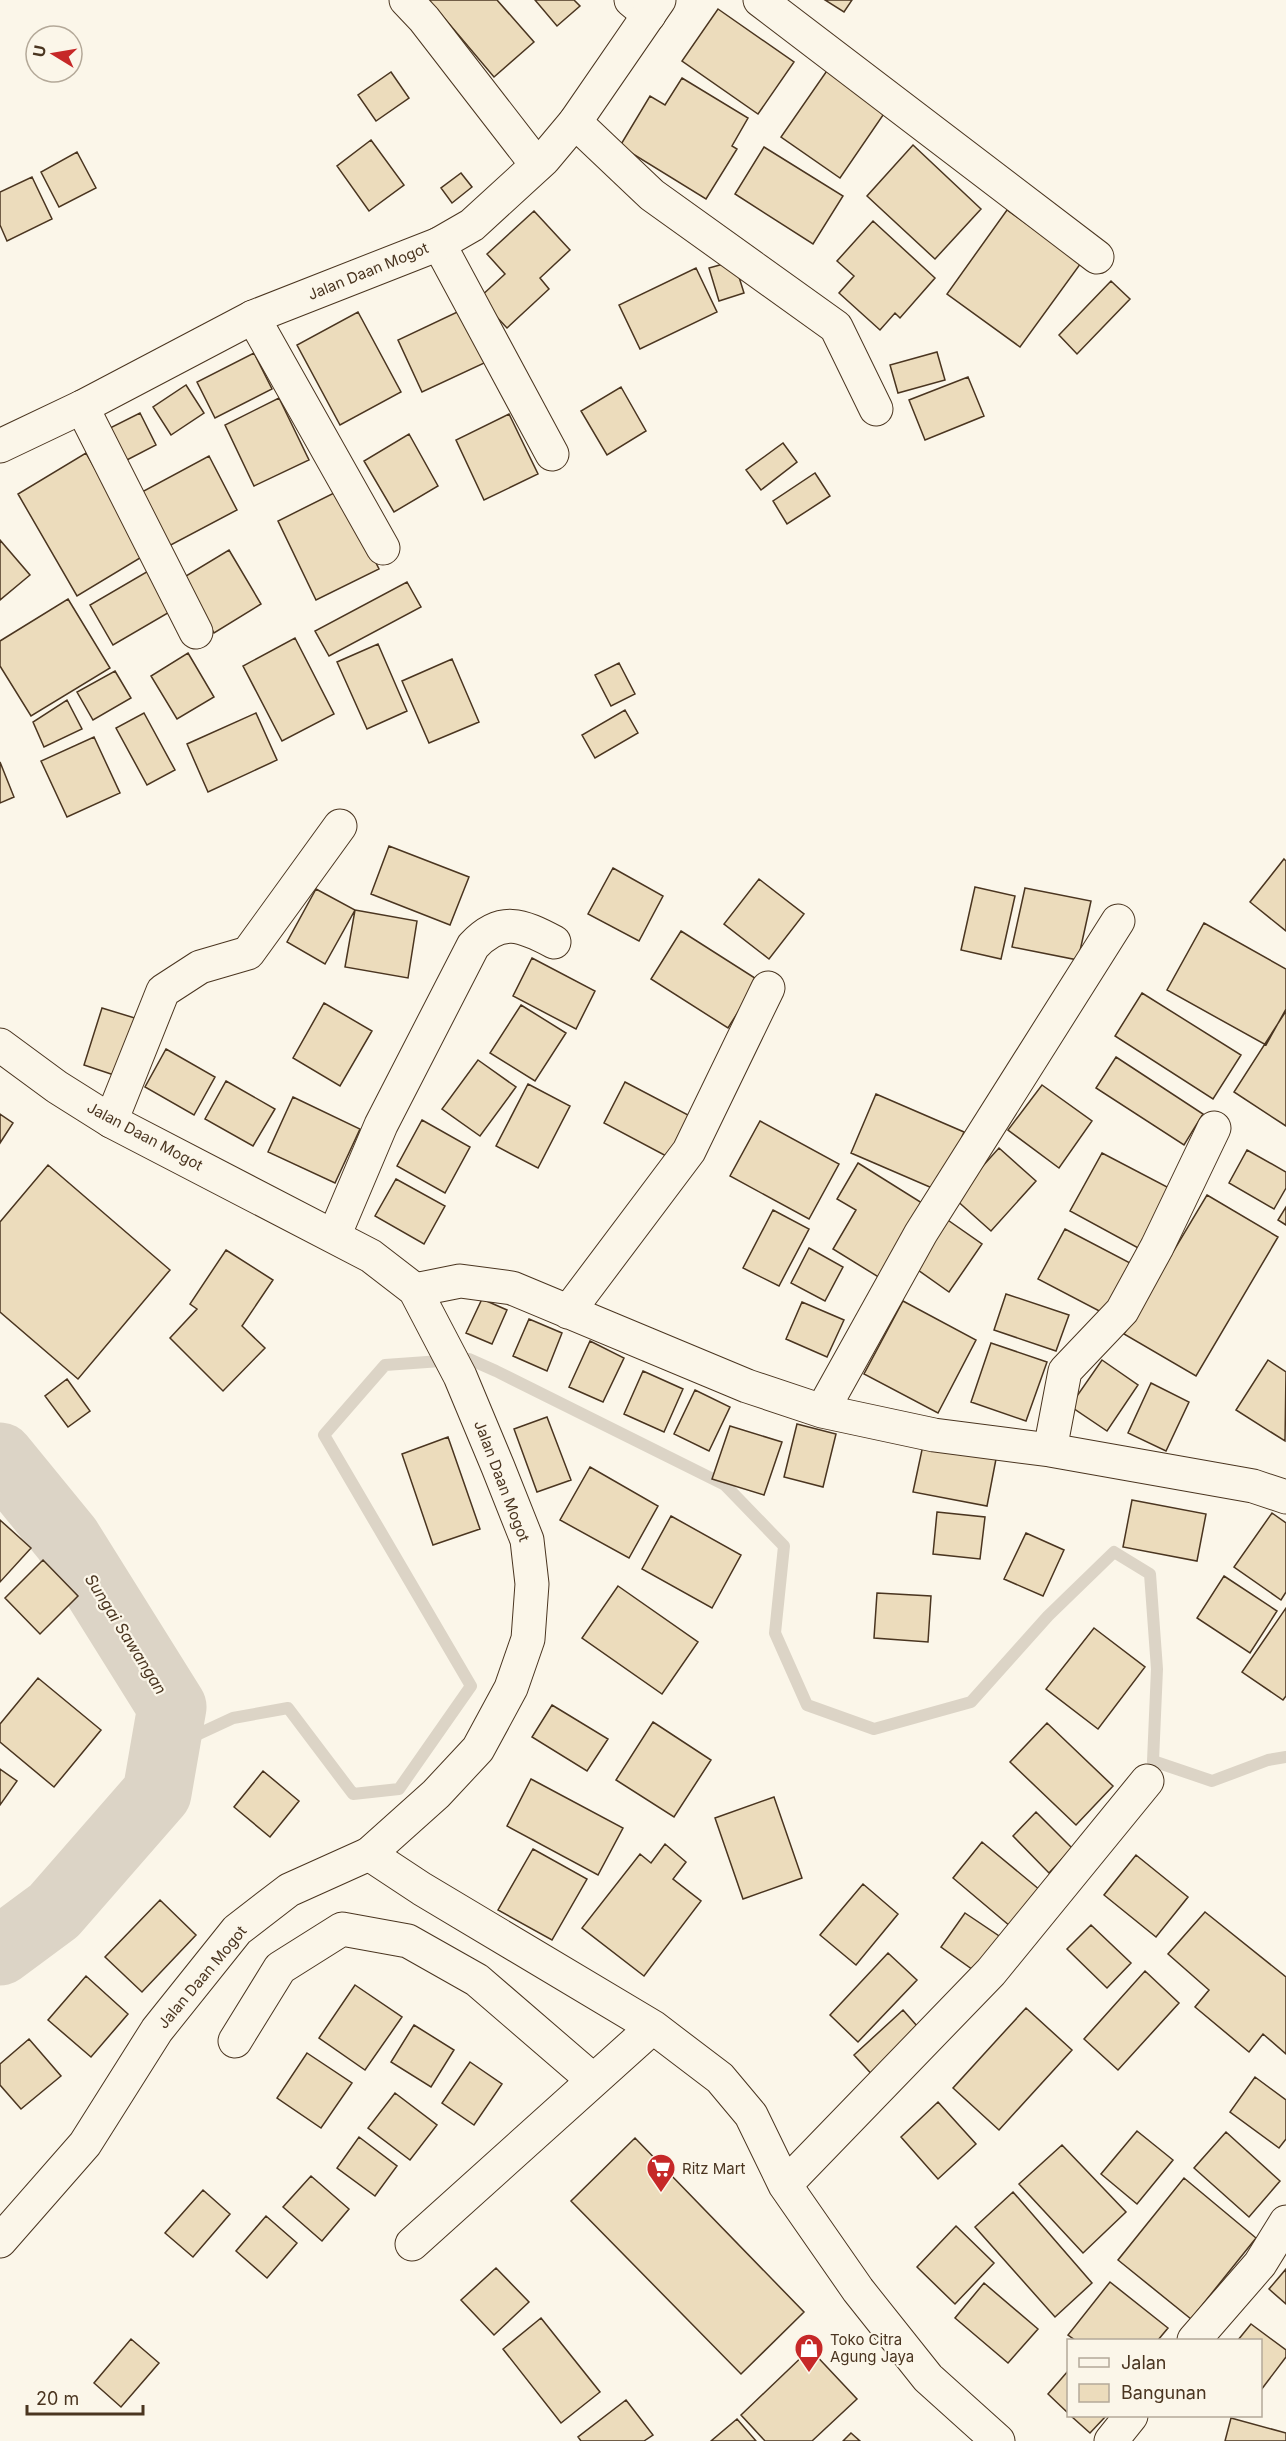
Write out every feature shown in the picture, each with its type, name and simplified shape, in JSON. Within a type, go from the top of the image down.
[{"type":"street","points":[[406,0],[493,106],[537,165]]},
{"type":"street","points":[[760,0],[1097,257]]},
{"type":"street","name":"Jalan Daan Mogot","points":[[0,446],[82,407],[253,317],[439,244],[472,225],[537,165],[575,122],[646,5]]},
{"type":"street","points":[[575,122],[652,195],[836,327],[876,409]]},
{"type":"street","points":[[439,244],[552,454]]},
{"type":"street","points":[[253,317],[383,548]]},
{"type":"street","points":[[82,407],[196,632]]},
{"type":"street","points":[[111,1121],[163,991],[200,968],[248,953],[340,826]]},
{"type":"street","points":[[822,1411],[921,1233],[1118,921]]},
{"type":"street","points":[[334,1236],[381,1125],[473,946],[486,932],[513,927],[530,930],[554,942]]},
{"type":"street","points":[[568,1312],[689,1151],[768,988]]},
{"type":"street","name":"Jalan Daan Mogot","points":[[0,1045],[57,1087],[111,1121],[371,1256],[415,1290],[460,1377],[527,1540],[532,1584],[528,1640],[511,1688],[478,1749],[436,1794],[369,1854],[288,1890],[237,1930],[157,2030],[85,2144],[0,2241]]},
{"type":"street","points":[[1050,1450],[1065,1371],[1122,1311],[1157,1247],[1214,1128]]},
{"type":"street","points":[[415,1290],[460,1281],[512,1288],[747,1386],[822,1411],[934,1436],[1050,1450],[1252,1486],[1286,1497]]},
{"type":"street","points":[[785,2185],[991,1972],[1147,1781]]},
{"type":"street","points":[[369,1854],[422,1889],[653,2027],[720,2078],[751,2115],[785,2185],[858,2290],[928,2378],[998,2441]]},
{"type":"street","points":[[235,2041],[280,1968],[342,1929],[408,1941],[477,1980],[594,2080]]},
{"type":"street","points":[[412,2244],[653,2027]]},
{"type":"street","points":[[1195,2339],[1260,2264],[1286,2222]]},
{"type":"street","points":[[1112,2441],[1130,2417]]},
{"type":"building","points":[[429,0],[497,0],[534,42],[494,77]]},
{"type":"building","points":[[535,0],[574,0],[580,6],[557,26]]},
{"type":"building","points":[[825,0],[852,0],[844,12]]},
{"type":"building","points":[[718,9],[794,62],[758,114],[682,61]]},
{"type":"building","points":[[833,62],[892,102],[840,178],[781,137]]},
{"type":"building","points":[[391,72],[409,98],[376,121],[358,95]]},
{"type":"building","points":[[682,78],[748,118],[732,146],[737,149],[706,199],[620,146],[650,96],[665,105]]},
{"type":"building","points":[[371,140],[404,185],[369,211],[337,166]]},
{"type":"building","points":[[913,145],[981,209],[935,259],[867,196]]},
{"type":"building","points":[[764,147],[843,196],[813,244],[735,194]]},
{"type":"building","points":[[77,152],[96,188],[59,207],[41,172]]},
{"type":"building","points":[[461,173],[472,187],[452,203],[441,188]]},
{"type":"building","points":[[32,177],[52,219],[7,241],[0,225],[0,192]]},
{"type":"building","points":[[1007,210],[1081,263],[1020,347],[947,294]]},
{"type":"building","points":[[534,211],[570,250],[540,278],[549,289],[507,328],[479,298],[505,274],[487,254]]},
{"type":"building","points":[[873,221],[935,278],[900,318],[895,313],[880,330],[839,293],[854,276],[837,261]]},
{"type":"building","points":[[734,261],[744,293],[719,301],[709,268]]},
{"type":"building","points":[[696,268],[717,312],[640,349],[619,305]]},
{"type":"building","points":[[1111,281],[1130,299],[1077,354],[1059,335]]},
{"type":"building","points":[[470,306],[495,358],[422,392],[398,340]]},
{"type":"building","points":[[358,312],[401,392],[340,425],[297,345]]},
{"type":"building","points":[[937,352],[945,380],[898,393],[890,365]]},
{"type":"building","points":[[254,353],[272,389],[215,418],[197,382]]},
{"type":"building","points":[[968,377],[984,416],[925,440],[909,400]]},
{"type":"building","points":[[186,385],[204,413],[171,435],[153,407]]},
{"type":"building","points":[[621,387],[646,431],[607,455],[581,411]]},
{"type":"building","points":[[279,398],[309,460],[254,486],[225,425]]},
{"type":"building","points":[[140,413],[156,445],[125,461],[108,429]]},
{"type":"building","points":[[509,414],[538,474],[484,500],[456,440]]},
{"type":"building","points":[[409,434],[438,486],[394,512],[364,461]]},
{"type":"building","points":[[783,443],[797,462],[761,490],[746,470]]},
{"type":"building","points":[[86,453],[145,555],[77,596],[18,494]]},
{"type":"building","points":[[209,456],[237,510],[167,547],[140,493]]},
{"type":"building","points":[[815,473],[830,496],[787,524],[773,501]]},
{"type":"building","points":[[340,490],[379,569],[316,600],[278,521]]},
{"type":"building","points":[[0,540],[30,575],[0,600]]},
{"type":"building","points":[[229,550],[261,604],[214,633],[181,579]]},
{"type":"building","points":[[150,570],[173,610],[113,645],[90,605]]},
{"type":"building","points":[[407,582],[421,607],[329,656],[315,631]]},
{"type":"building","points":[[68,599],[110,668],[31,716],[0,666],[0,641]]},
{"type":"building","points":[[295,638],[334,714],[282,741],[243,666]]},
{"type":"building","points":[[378,644],[407,711],[367,729],[337,662]]},
{"type":"building","points":[[188,653],[214,697],[177,719],[151,676]]},
{"type":"building","points":[[452,659],[479,722],[429,743],[402,681]]},
{"type":"building","points":[[619,663],[635,694],[611,706],[595,675]]},
{"type":"building","points":[[115,671],[131,698],[93,720],[77,692]]},
{"type":"building","points":[[67,700],[82,729],[44,747],[33,722]]},
{"type":"building","points":[[625,710],[638,733],[595,758],[582,735]]},
{"type":"building","points":[[144,713],[175,770],[147,785],[116,728]]},
{"type":"building","points":[[256,713],[277,760],[208,792],[187,744]]},
{"type":"building","points":[[94,737],[120,793],[67,817],[41,761]]},
{"type":"building","points":[[0,762],[14,797],[0,803]]},
{"type":"building","points":[[389,846],[469,877],[450,925],[371,894]]},
{"type":"building","points":[[1284,859],[1286,861],[1286,931],[1250,902]]},
{"type":"building","points":[[613,868],[663,896],[639,941],[588,914]]},
{"type":"building","points":[[759,879],[804,914],[769,959],[724,924]]},
{"type":"building","points":[[975,887],[1015,896],[1001,959],[961,950]]},
{"type":"building","points":[[1025,888],[1091,901],[1078,960],[1012,947]]},
{"type":"building","points":[[316,889],[355,910],[325,964],[287,942]]},
{"type":"building","points":[[355,910],[417,921],[408,978],[345,967]]},
{"type":"building","points":[[1204,923],[1286,969],[1286,1009],[1266,1045],[1167,990]]},
{"type":"building","points":[[681,931],[758,980],[728,1028],[651,979]]},
{"type":"building","points":[[532,958],[595,991],[576,1029],[513,996]]},
{"type":"building","points":[[1142,993],[1241,1055],[1213,1099],[1115,1036]]},
{"type":"building","points":[[324,1003],[372,1031],[340,1086],[293,1058]]},
{"type":"building","points":[[521,1005],[566,1033],[535,1081],[490,1053]]},
{"type":"building","points":[[102,1008],[138,1019],[120,1077],[84,1065]]},
{"type":"building","points":[[1286,1011],[1286,1126],[1234,1092]]},
{"type":"building","points":[[166,1049],[215,1077],[194,1115],[145,1087]]},
{"type":"building","points":[[1116,1057],[1203,1114],[1184,1145],[1096,1088]]},
{"type":"building","points":[[478,1060],[516,1087],[480,1136],[442,1109]]},
{"type":"building","points":[[226,1081],[275,1109],[253,1146],[205,1119]]},
{"type":"building","points":[[625,1082],[690,1116],[668,1157],[604,1123]]},
{"type":"building","points":[[528,1084],[570,1106],[538,1168],[496,1146]]},
{"type":"building","points":[[1042,1085],[1092,1121],[1059,1168],[1008,1130]]},
{"type":"building","points":[[876,1094],[964,1132],[939,1191],[851,1153]]},
{"type":"building","points":[[293,1097],[360,1129],[335,1183],[268,1152]]},
{"type":"building","points":[[0,1114],[13,1123],[0,1143]]},
{"type":"building","points":[[422,1120],[470,1147],[445,1193],[397,1166]]},
{"type":"building","points":[[760,1121],[839,1164],[809,1219],[730,1176]]},
{"type":"building","points":[[999,1148],[1036,1181],[991,1231],[954,1198]]},
{"type":"building","points":[[1247,1150],[1286,1172],[1286,1188],[1274,1209],[1229,1183]]},
{"type":"building","points":[[1102,1153],[1171,1189],[1140,1249],[1070,1211]]},
{"type":"building","points":[[858,1163],[930,1208],[885,1281],[833,1249],[856,1210],[837,1199]]},
{"type":"building","points":[[48,1165],[170,1270],[78,1379],[0,1312],[0,1222]]},
{"type":"building","points":[[396,1179],[445,1206],[424,1244],[375,1216]]},
{"type":"building","points":[[1207,1195],[1278,1237],[1196,1376],[1124,1334]]},
{"type":"building","points":[[1286,1207],[1286,1225],[1278,1220]]},
{"type":"building","points":[[773,1210],[809,1229],[779,1286],[743,1268]]},
{"type":"building","points":[[942,1216],[982,1244],[949,1292],[908,1263]]},
{"type":"building","points":[[1065,1229],[1132,1264],[1105,1314],[1038,1279]]},
{"type":"building","points":[[809,1248],[843,1267],[825,1301],[791,1283]]},
{"type":"building","points":[[226,1250],[273,1280],[242,1326],[265,1348],[223,1391],[170,1338],[197,1309],[190,1304]]},
{"type":"building","points":[[1006,1294],[1069,1315],[1056,1351],[994,1330]]},
{"type":"building","points":[[482,1299],[507,1310],[492,1344],[466,1333]]},
{"type":"building","points":[[903,1301],[976,1340],[938,1413],[864,1374]]},
{"type":"building","points":[[802,1302],[844,1320],[827,1357],[786,1339]]},
{"type":"building","points":[[529,1319],[562,1333],[547,1371],[513,1356]]},
{"type":"building","points":[[590,1341],[624,1358],[603,1402],[569,1387]]},
{"type":"building","points":[[991,1343],[1047,1362],[1026,1421],[971,1402]]},
{"type":"building","points":[[1102,1360],[1138,1385],[1107,1431],[1070,1406]]},
{"type":"building","points":[[1268,1360],[1286,1372],[1285,1441],[1236,1410]]},
{"type":"building","points":[[643,1371],[683,1389],[664,1432],[624,1414]]},
{"type":"building","points":[[67,1379],[90,1411],[68,1427],[45,1396]]},
{"type":"building","points":[[1151,1383],[1189,1402],[1166,1451],[1128,1433]]},
{"type":"building","points":[[695,1390],[730,1407],[709,1451],[674,1434]]},
{"type":"building","points":[[547,1417],[571,1480],[537,1492],[514,1429]]},
{"type":"building","points":[[797,1424],[836,1434],[823,1487],[784,1477]]},
{"type":"building","points":[[730,1426],[782,1442],[764,1495],[712,1479]]},
{"type":"building","points":[[448,1437],[480,1529],[433,1545],[402,1454]]},
{"type":"building","points":[[923,1445],[996,1459],[987,1506],[913,1492]]},
{"type":"building","points":[[590,1467],[658,1506],[629,1558],[560,1520]]},
{"type":"building","points":[[1132,1500],[1206,1514],[1197,1561],[1123,1547]]},
{"type":"building","points":[[937,1512],[985,1517],[980,1559],[933,1554]]},
{"type":"building","points":[[1272,1513],[1286,1523],[1286,1592],[1281,1600],[1234,1567]]},
{"type":"building","points":[[671,1516],[741,1555],[712,1608],[642,1569]]},
{"type":"building","points":[[0,1520],[31,1548],[0,1582]]},
{"type":"building","points":[[1026,1533],[1064,1550],[1043,1596],[1004,1579]]},
{"type":"building","points":[[43,1560],[78,1596],[40,1634],[5,1598]]},
{"type":"building","points":[[1224,1576],[1277,1611],[1250,1653],[1197,1618]]},
{"type":"building","points":[[618,1586],[698,1642],[662,1694],[582,1638]]},
{"type":"building","points":[[877,1593],[931,1596],[928,1642],[874,1638]]},
{"type":"building","points":[[1286,1608],[1286,1696],[1283,1700],[1242,1672]]},
{"type":"building","points":[[1094,1628],[1145,1667],[1098,1729],[1046,1689]]},
{"type":"building","points":[[38,1678],[101,1730],[54,1787],[0,1742],[0,1724]]},
{"type":"building","points":[[552,1705],[608,1739],[587,1771],[532,1737]]},
{"type":"building","points":[[653,1722],[711,1760],[674,1817],[616,1780]]},
{"type":"building","points":[[1047,1723],[1113,1786],[1076,1825],[1010,1762]]},
{"type":"building","points":[[0,1769],[17,1781],[0,1805]]},
{"type":"building","points":[[263,1771],[299,1801],[270,1837],[234,1807]]},
{"type":"building","points":[[531,1779],[623,1828],[598,1875],[507,1826]]},
{"type":"building","points":[[774,1797],[802,1878],[743,1899],[715,1818]]},
{"type":"building","points":[[1036,1812],[1072,1848],[1049,1873],[1013,1836]]},
{"type":"building","points":[[982,1842],[1040,1890],[1010,1926],[953,1878]]},
{"type":"building","points":[[665,1844],[686,1862],[673,1879],[701,1901],[644,1976],[582,1928],[640,1854],[651,1863]]},
{"type":"building","points":[[533,1849],[587,1879],[552,1940],[498,1910]]},
{"type":"building","points":[[1136,1855],[1188,1897],[1156,1937],[1104,1895]]},
{"type":"building","points":[[863,1884],[898,1914],[856,1965],[820,1935]]},
{"type":"building","points":[[160,1900],[196,1935],[142,1992],[105,1957]]},
{"type":"building","points":[[1205,1912],[1286,1977],[1286,2054],[1263,2034],[1249,2052],[1195,2007],[1209,1990],[1168,1954]]},
{"type":"building","points":[[965,1913],[1008,1942],[983,1977],[941,1947]]},
{"type":"building","points":[[1091,1925],[1131,1963],[1107,1988],[1067,1949]]},
{"type":"building","points":[[888,1953],[917,1980],[858,2042],[830,2015]]},
{"type":"building","points":[[1145,1971],[1179,2003],[1118,2070],[1084,2039]]},
{"type":"building","points":[[86,1976],[128,2014],[91,2057],[48,2020]]},
{"type":"building","points":[[355,1985],[402,2017],[365,2070],[319,2038]]},
{"type":"building","points":[[1026,2008],[1072,2050],[999,2130],[953,2088]]},
{"type":"building","points":[[903,2010],[925,2035],[877,2080],[854,2055]]},
{"type":"building","points":[[414,2025],[454,2050],[431,2087],[391,2062]]},
{"type":"building","points":[[29,2039],[61,2076],[21,2109],[0,2085],[0,2064]]},
{"type":"building","points":[[307,2053],[352,2083],[321,2128],[277,2098]]},
{"type":"building","points":[[470,2062],[502,2084],[474,2125],[442,2103]]},
{"type":"building","points":[[1255,2077],[1286,2100],[1286,2139],[1279,2148],[1230,2112]]},
{"type":"building","points":[[395,2093],[437,2125],[410,2160],[368,2128]]},
{"type":"building","points":[[938,2102],[976,2144],[938,2179],[901,2137]]},
{"type":"building","points":[[1137,2131],[1173,2160],[1137,2204],[1101,2174]]},
{"type":"building","points":[[1226,2132],[1280,2181],[1249,2217],[1194,2168]]},
{"type":"building","points":[[359,2137],[397,2166],[375,2196],[337,2168]]},
{"type":"building","points":[[635,2138],[804,2312],[741,2374],[571,2201]]},
{"type":"building","points":[[1062,2145],[1126,2212],[1083,2253],[1019,2184]]},
{"type":"building","points":[[311,2176],[349,2209],[322,2241],[283,2207]]},
{"type":"building","points":[[1184,2178],[1256,2238],[1191,2319],[1118,2260]]},
{"type":"building","points":[[203,2190],[230,2214],[193,2257],[165,2233]]},
{"type":"building","points":[[1013,2192],[1092,2283],[1055,2317],[975,2227]]},
{"type":"building","points":[[266,2216],[297,2243],[267,2278],[236,2251]]},
{"type":"building","points":[[956,2226],[994,2263],[955,2304],[917,2267]]},
{"type":"building","points":[[496,2268],[529,2302],[494,2335],[461,2300]]},
{"type":"building","points":[[1286,2269],[1286,2304],[1269,2289]]},
{"type":"building","points":[[1110,2282],[1168,2328],[1159,2339],[1074,2339],[1068,2335]]},
{"type":"building","points":[[984,2283],[1038,2329],[1008,2363],[955,2318]]},
{"type":"building","points":[[541,2318],[600,2392],[561,2423],[503,2349]]},
{"type":"building","points":[[1251,2324],[1286,2350],[1286,2357],[1262,2389],[1262,2339],[1239,2339]]},
{"type":"building","points":[[131,2339],[159,2363],[121,2407],[94,2383]]},
{"type":"building","name":"Toko Citra Agung Jaya","points":[[810,2349],[857,2399],[812,2441],[765,2441],[741,2415]]},
{"type":"building","points":[[1067,2372],[1067,2412],[1048,2394]]},
{"type":"building","points":[[626,2400],[653,2435],[644,2441],[581,2441],[578,2437]]},
{"type":"building","points":[[1072,2417],[1105,2417],[1090,2433]]},
{"type":"building","points":[[1231,2418],[1286,2433],[1286,2441],[1225,2441]]},
{"type":"building","points":[[737,2419],[756,2441],[711,2441]]},
{"type":"building","points":[[851,2433],[860,2441],[843,2441]]},
{"type":"waterway","points":[[164,1750],[233,1718],[288,1708],[353,1794],[399,1789],[471,1686],[324,1435],[385,1365],[469,1359],[725,1485],[784,1546],[775,1633],[807,1705],[874,1729],[971,1702],[1048,1616],[1114,1552],[1150,1574],[1157,1669],[1153,1761],[1212,1781],[1268,1760],[1286,1757]]},
{"type":"waterway","name":"Sungai Sawangan","points":[[0,1457],[67,1539],[172,1707],[157,1793],[54,1911],[0,1951]]},
{"type":"place","name":"Ritz Mart","points":[[661,2194]]},
{"type":"place","name":"Toko Citra Agung Jaya","points":[[809,2374]]}]
